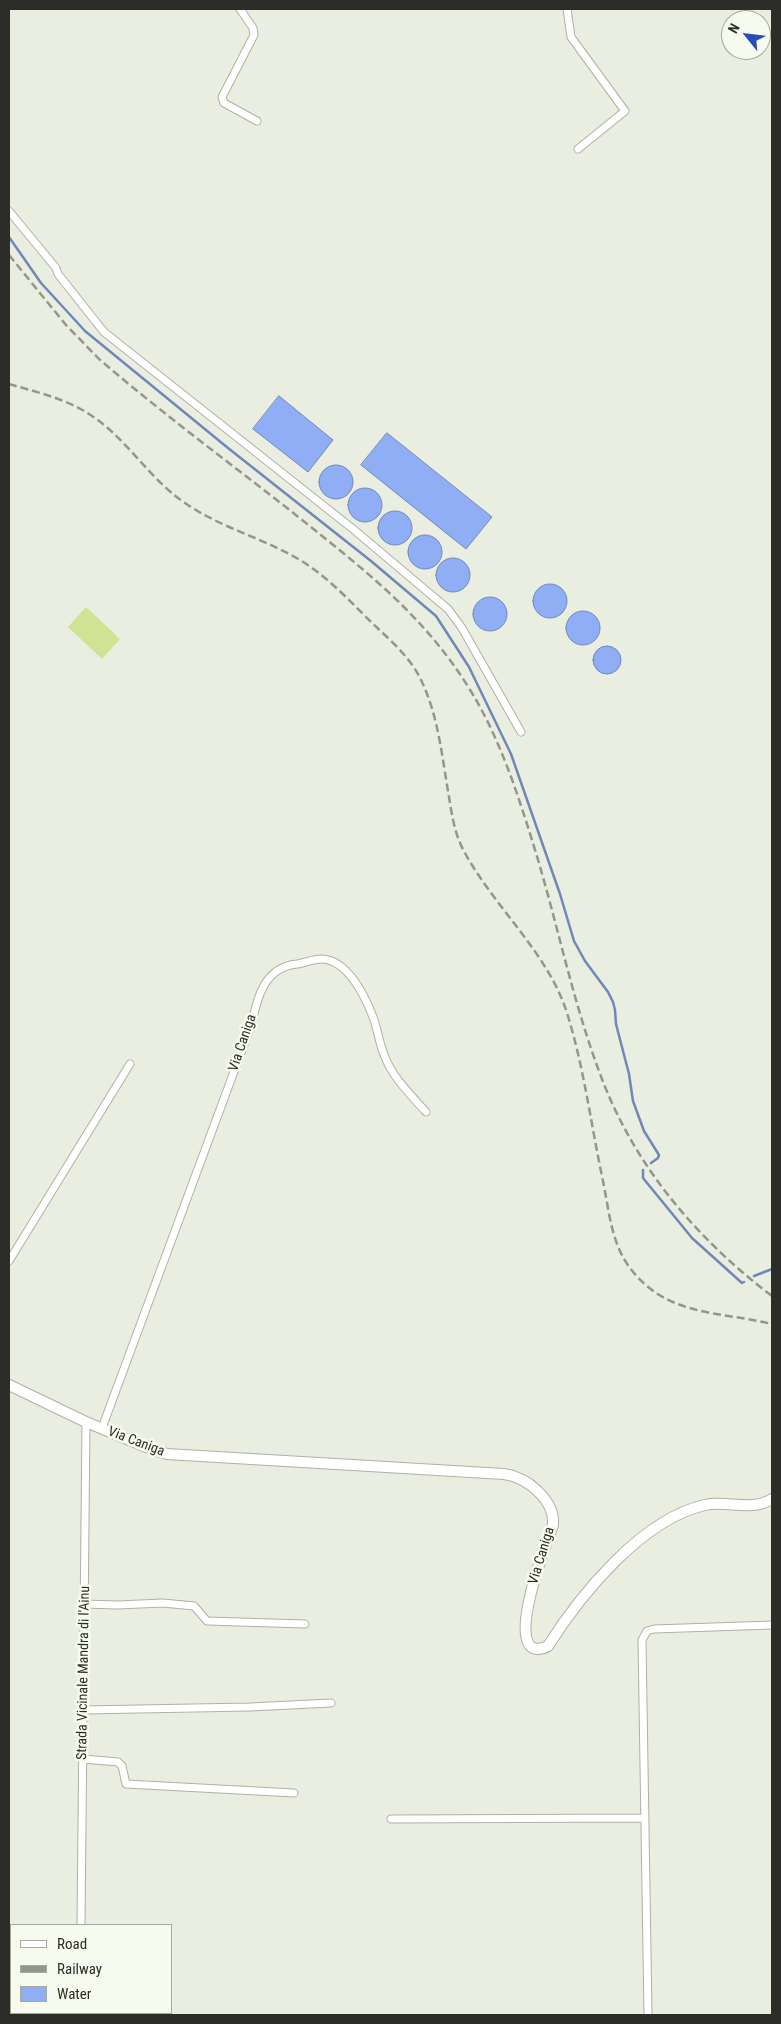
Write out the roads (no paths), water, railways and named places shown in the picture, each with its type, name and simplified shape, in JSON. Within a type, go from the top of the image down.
[{"type":"street","points":[[240,9],[252,28],[254,35],[222,97],[224,103],[257,121]]},
{"type":"street","points":[[567,9],[572,37],[625,111],[578,150]]},
{"type":"street","points":[[9,211],[56,268],[58,274],[104,332],[353,529],[448,609],[462,628],[521,732]]},
{"type":"street","name":"Via Caniga","points":[[102,1428],[250,1028],[256,1001],[269,978],[278,970],[291,965],[322,959],[343,968],[354,981],[374,1018],[377,1035],[385,1059],[399,1081],[426,1112]]},
{"type":"street","points":[[9,1261],[130,1064]]},
{"type":"street","name":"Via Caniga","points":[[9,1385],[86,1422],[146,1447],[174,1456],[504,1474],[522,1480],[543,1498],[551,1508],[553,1519],[553,1525],[536,1571],[525,1630],[529,1646],[536,1649],[548,1646],[571,1610],[632,1546],[656,1526],[683,1513],[706,1505],[759,1505],[772,1499]]},
{"type":"street","name":"Strada Vicinale Mandra di l'Ainu","points":[[81,1924],[86,1422]]},
{"type":"street","points":[[84,1604],[163,1603],[194,1606],[207,1621],[305,1624]]},
{"type":"street","points":[[648,2015],[642,1640],[647,1630],[772,1625]]},
{"type":"street","points":[[83,1710],[250,1707],[331,1703]]},
{"type":"street","points":[[83,1759],[118,1762],[122,1766],[126,1784],[294,1793]]},
{"type":"street","points":[[391,1819],[645,1818]]},
{"type":"water","points":[[279,396],[333,440],[308,472],[253,429]]},
{"type":"water","points":[[387,433],[492,517],[466,549],[361,465]]},
{"type":"water","points":[[336,465],[348,470],[353,482],[348,494],[336,499],[324,494],[319,482],[324,470]]},
{"type":"water","points":[[365,488],[372,489],[377,493],[381,498],[381,512],[377,517],[372,521],[365,522],[358,521],[353,517],[349,512],[348,505],[349,498],[353,493],[358,489]]},
{"type":"water","points":[[395,511],[402,512],[407,516],[411,521],[411,535],[407,540],[402,544],[395,545],[388,544],[383,540],[379,535],[378,528],[379,521],[383,516],[388,512]]},
{"type":"water","points":[[425,535],[432,536],[437,540],[441,545],[441,559],[437,564],[432,568],[425,569],[418,568],[413,564],[409,559],[408,552],[409,545],[413,540],[418,536]]},
{"type":"water","points":[[453,558],[465,563],[470,575],[465,587],[453,592],[441,587],[436,575],[441,563]]},
{"type":"water","points":[[550,584],[562,589],[567,601],[562,613],[550,618],[538,613],[533,601],[538,589]]},
{"type":"water","points":[[490,597],[502,602],[507,614],[502,626],[490,631],[478,626],[473,614],[478,602]]},
{"type":"water","points":[[583,611],[595,616],[600,628],[595,640],[583,645],[571,640],[566,628],[571,616]]},
{"type":"water","points":[[607,646],[617,650],[621,660],[617,670],[607,674],[597,670],[593,660],[597,650]]},
{"type":"waterway","points":[[9,237],[41,283],[85,331],[228,448],[371,561],[436,616],[469,667],[511,754],[560,894],[574,941],[585,961],[608,992],[613,1002],[633,1101],[644,1131],[659,1155],[651,1163]]},
{"type":"waterway","points":[[643,1170],[643,1178],[692,1238],[742,1283],[744,1282]]},
{"type":"waterway","points":[[754,1276],[772,1269]]},
{"type":"railway","points":[[9,255],[66,325],[99,359],[350,558],[415,619],[454,666],[483,712],[509,771],[545,883],[587,1035],[608,1094],[622,1124],[657,1180],[677,1206],[722,1254],[772,1296]]},
{"type":"railway","points":[[9,384],[60,400],[89,414],[114,434],[160,482],[185,503],[224,525],[302,561],[343,594],[409,661],[419,676],[431,704],[456,833],[477,873],[547,970],[567,1013],[583,1075],[612,1226],[624,1258],[630,1268],[645,1284],[660,1296],[677,1304],[695,1310],[772,1324]]}]
